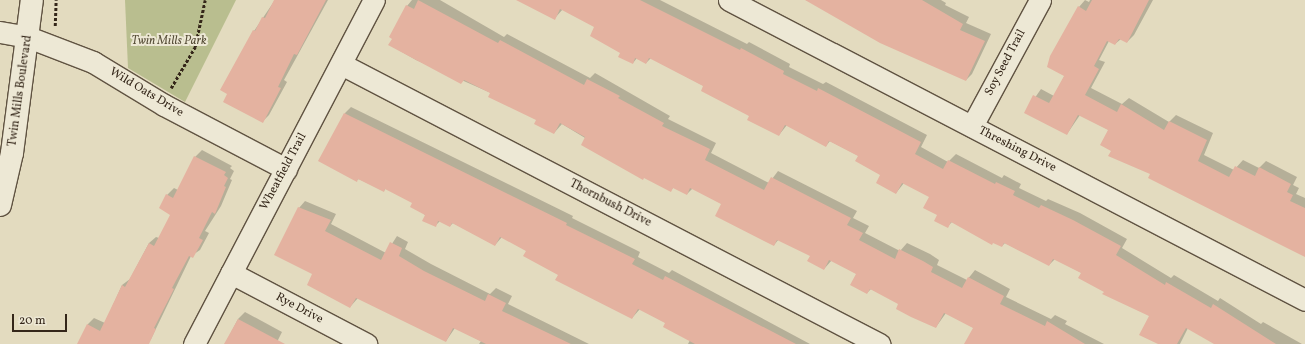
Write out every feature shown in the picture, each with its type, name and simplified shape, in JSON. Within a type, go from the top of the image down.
[{"type":"street","name":"Twin Mills Boulevard","points":[[0,205],[12,153],[32,0]]},
{"type":"street","name":"Wheatfield Trail","points":[[194,344],[374,0]]},
{"type":"street","name":"Threshing Drive","points":[[729,0],[1305,300]]},
{"type":"street","name":"Soy Seed Trail","points":[[972,126],[1040,0]]},
{"type":"street","name":"Wild Oats Drive","points":[[0,32],[28,37],[93,62],[164,105],[286,169]]},
{"type":"street","name":"Thornbush Drive","points":[[341,64],[879,344]]},
{"type":"street","name":"Rye Drive","points":[[232,273],[366,344]]},
{"type":"path","points":[[56,0],[54,25],[60,28]]},
{"type":"path","points":[[166,86],[171,89],[195,47],[205,0]]},
{"type":"green space","name":"Twin Mills Park","points":[[125,0],[236,0],[185,102],[128,68]]},
{"type":"building","points":[[274,0],[326,0],[297,55],[294,54],[278,87],[281,88],[263,123],[223,102],[227,94],[220,90],[253,30],[255,31],[262,17],[265,18]]},
{"type":"building","points":[[418,0],[498,43],[500,40],[584,85],[587,79],[620,96],[618,98],[664,123],[662,126],[710,149],[705,160],[764,190],[771,177],[851,218],[847,225],[863,233],[859,240],[895,259],[899,249],[933,267],[931,272],[962,288],[968,277],[1004,296],[1000,304],[1045,326],[1047,321],[1085,344],[964,344],[973,328],[944,313],[936,328],[911,317],[896,309],[898,304],[870,289],[867,294],[850,285],[856,274],[829,260],[824,270],[807,261],[810,256],[777,240],[774,246],[715,216],[721,204],[690,188],[687,195],[673,188],[671,192],[644,178],[643,180],[581,145],[585,137],[560,123],[554,134],[534,124],[536,120],[488,97],[490,93],[464,80],[461,84],[388,45],[392,39],[389,37],[406,5],[414,9]]},
{"type":"building","points":[[516,0],[640,0],[740,50],[741,48],[784,71],[783,74],[817,91],[818,88],[921,142],[915,154],[943,169],[948,160],[995,184],[996,182],[1015,191],[1013,195],[1039,208],[1041,205],[1073,220],[1121,246],[1116,255],[1165,285],[1166,282],[1211,308],[1213,304],[1276,344],[1214,344],[1186,328],[1177,344],[1158,344],[1139,335],[1149,316],[1102,294],[1104,292],[1078,278],[1081,273],[1053,259],[1049,266],[1004,243],[1002,247],[993,243],[992,245],[951,222],[948,228],[934,221],[937,215],[923,208],[929,197],[902,183],[896,194],[876,183],[880,175],[855,161],[858,156],[829,141],[826,147],[785,125],[779,136],[747,120],[749,116],[701,91],[703,86],[649,58],[646,64],[635,58],[633,64],[618,57],[620,53],[590,36],[594,27],[560,9],[555,20]]},
{"type":"building","points":[[805,0],[922,0],[963,24],[960,30],[985,41],[966,81],[880,43]]},
{"type":"building","points":[[1092,0],[1149,0],[1127,43],[1119,39],[1115,45],[1107,41],[1094,66],[1099,69],[1085,95],[1117,112],[1121,104],[1164,130],[1169,121],[1207,140],[1198,161],[1229,177],[1235,166],[1255,176],[1259,167],[1291,184],[1287,192],[1293,195],[1290,201],[1305,208],[1305,257],[1148,178],[1150,174],[1108,156],[1111,151],[1100,145],[1108,130],[1078,115],[1067,135],[1024,113],[1033,95],[1049,103],[1064,76],[1047,67],[1050,56],[1078,6],[1086,11]]},
{"type":"building","points":[[344,113],[567,223],[566,225],[635,259],[632,264],[663,280],[665,276],[796,344],[695,344],[663,327],[665,323],[638,309],[632,319],[555,280],[558,275],[523,256],[526,251],[500,237],[495,246],[452,223],[450,227],[438,221],[436,227],[422,221],[425,215],[410,207],[412,203],[385,189],[384,192],[358,179],[357,182],[318,161]]},
{"type":"building","points":[[194,156],[226,172],[224,175],[228,178],[224,186],[226,187],[215,214],[212,212],[199,238],[203,240],[193,258],[189,256],[172,288],[174,289],[154,328],[156,329],[149,344],[77,344],[87,324],[100,331],[122,285],[125,287],[149,243],[154,246],[170,215],[159,208],[166,194],[173,198]]},
{"type":"building","points":[[298,207],[331,220],[325,231],[381,260],[390,242],[402,248],[399,256],[424,271],[485,301],[488,294],[506,303],[502,311],[571,344],[486,344],[453,328],[446,342],[356,298],[350,308],[307,285],[312,274],[274,255]]},
{"type":"building","points":[[238,319],[285,344],[224,344]]}]
